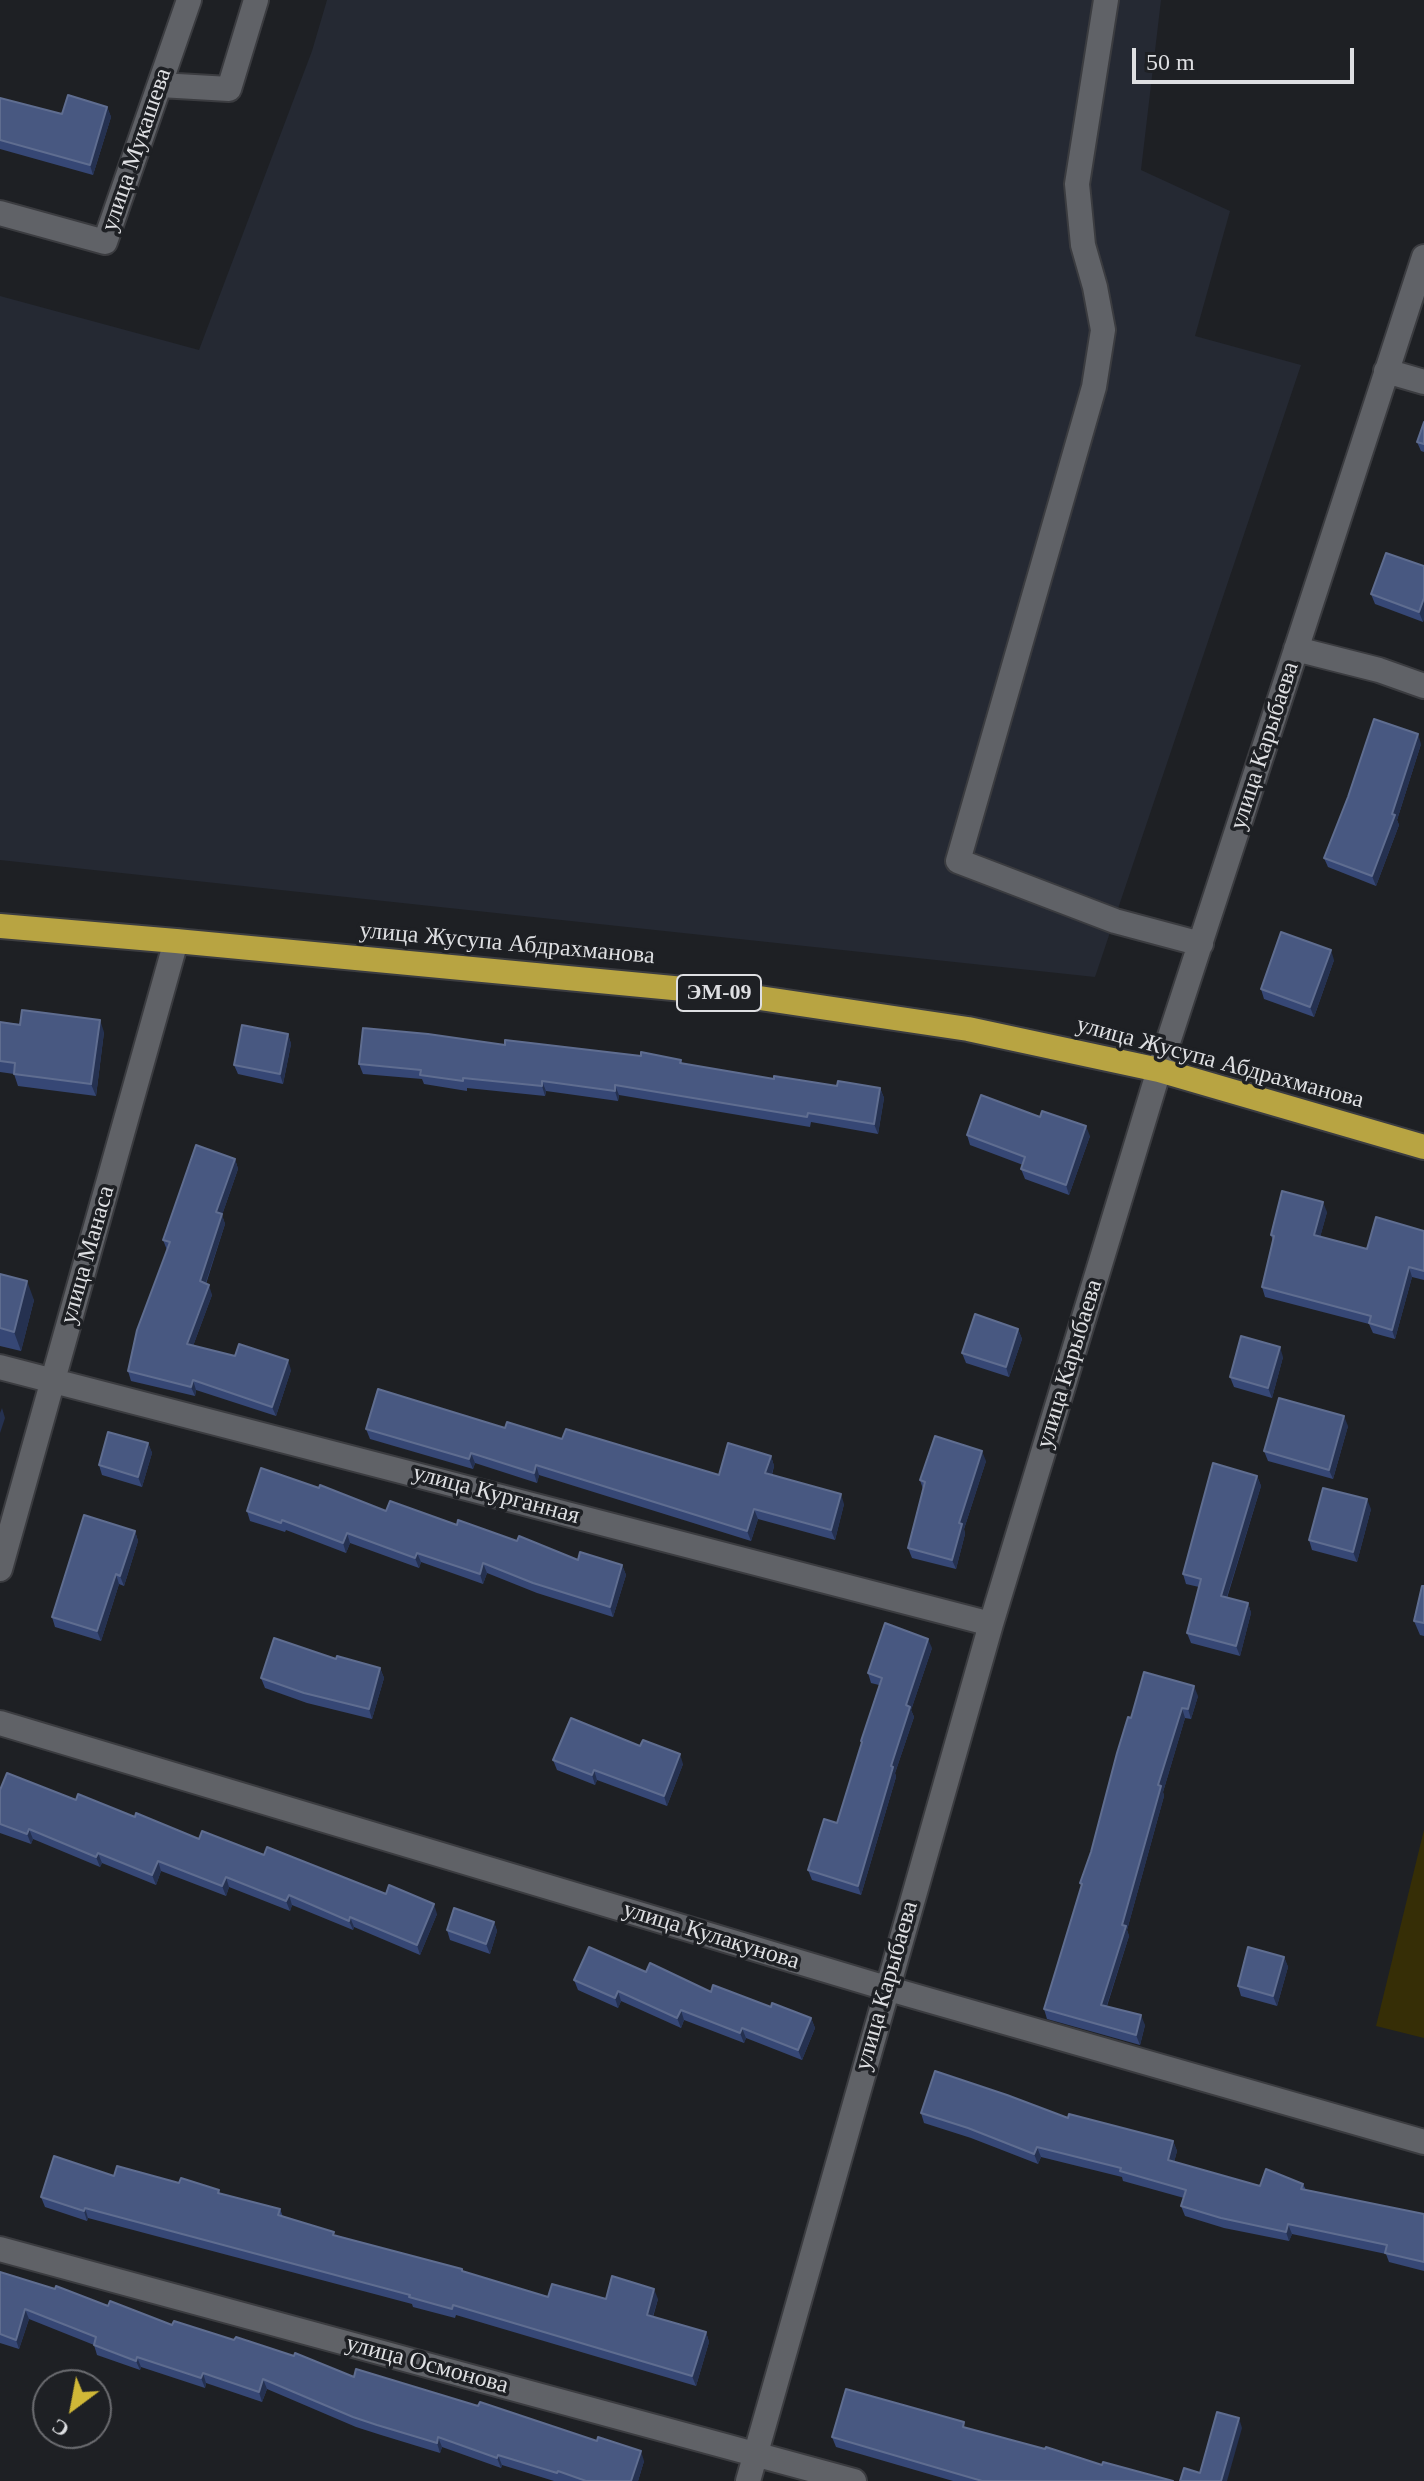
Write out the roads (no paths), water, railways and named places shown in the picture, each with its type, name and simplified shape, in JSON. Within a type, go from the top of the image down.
[{"type":"highway","name":"улица Жусупа Абдрахманова","points":[[0,926],[726,993],[968,1029],[1159,1070],[1424,1147]]},
{"type":"street","name":"улица Мукашева","points":[[0,213],[105,242],[189,0]]},
{"type":"street","points":[[160,85],[229,89],[256,0]]},
{"type":"street","points":[[1106,0],[1077,184],[1083,245],[1103,330],[1094,387],[958,861],[1115,921],[1201,944]]},
{"type":"street","name":"улица Карыбаева","points":[[748,2481],[991,1624],[1159,1070],[1424,257]]},
{"type":"street","points":[[1386,371],[1424,382]]},
{"type":"street","points":[[1296,649],[1379,670],[1424,686]]},
{"type":"street","name":"улица Манаса","points":[[0,1569],[176,941]]},
{"type":"street","name":"улица Курганная","points":[[0,1367],[991,1624]]},
{"type":"street","name":"улица Кулакунова","points":[[0,1723],[886,1988],[1424,2142]]},
{"type":"street","name":"улица Осмонова","points":[[0,2249],[854,2481]]}]
